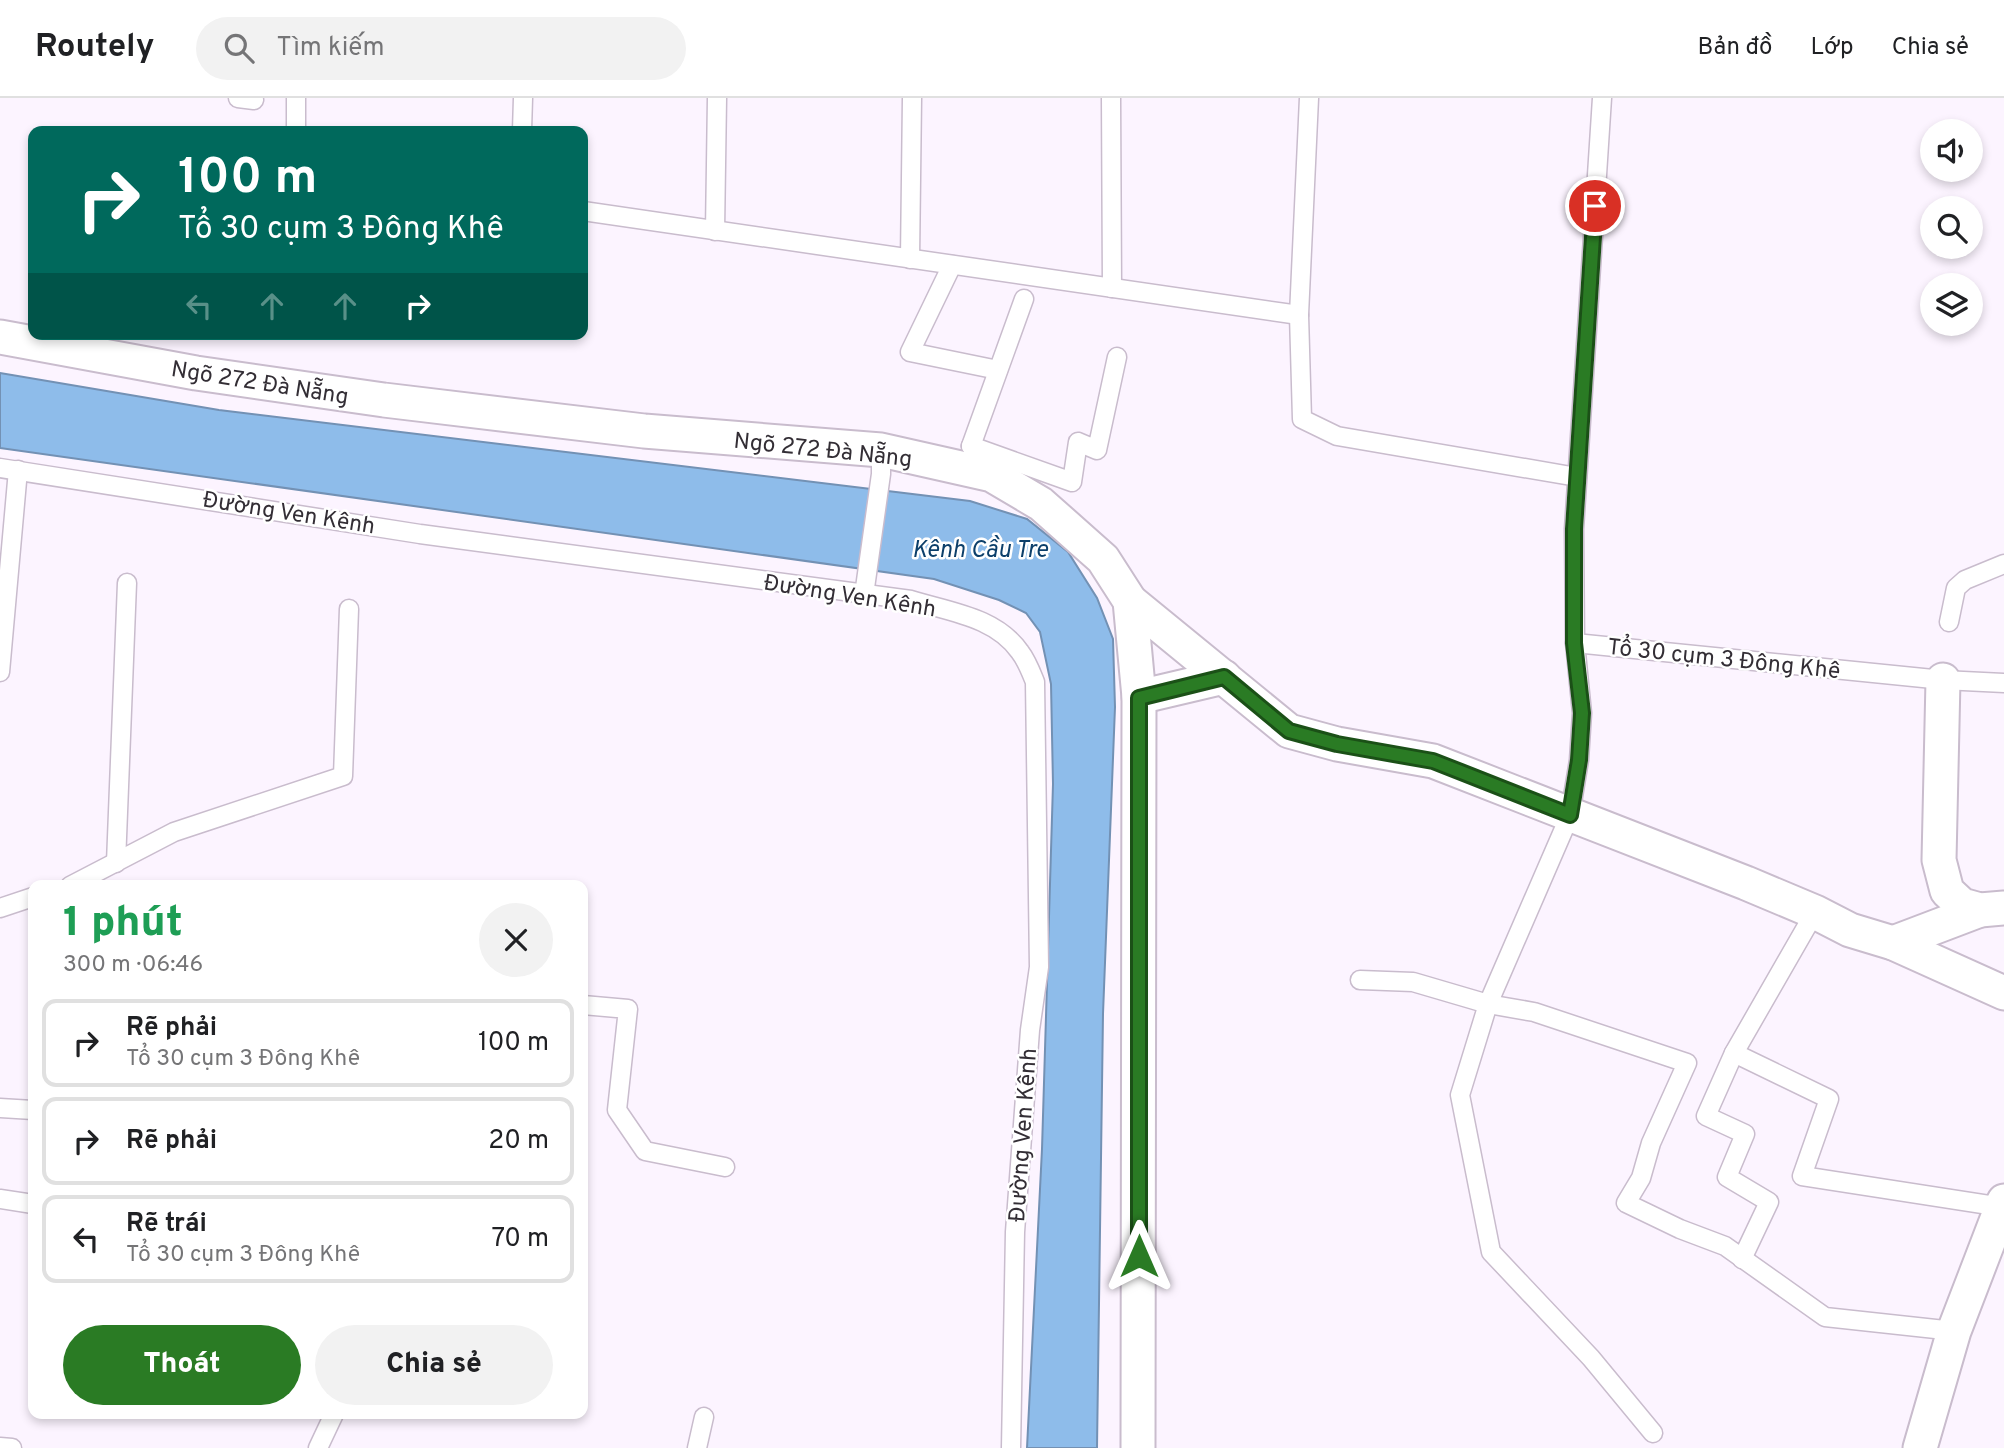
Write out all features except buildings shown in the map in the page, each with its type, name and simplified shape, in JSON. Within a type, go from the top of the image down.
[{"type":"street","name":"Ngõ 272 Đà Nẵng","points":[[0,337],[196,373],[384,400],[992,475],[1041,504],[1103,559],[1130,601],[1139,698],[1138,1448]]},
{"type":"street","points":[[1130,601],[1289,731],[1337,744],[1433,761],[1815,912],[1850,930],[1893,943],[2004,993]]},
{"type":"street","points":[[1139,698],[1224,677]]},
{"type":"street","points":[[1943,680],[1940,860],[1947,891],[1962,905],[1992,909]]},
{"type":"street","points":[[1893,943],[1992,909]]},
{"type":"street","points":[[1920,1448],[1954,1331],[2003,1204]]},
{"type":"lane","points":[[296,98],[296,126]]},
{"type":"lane","points":[[523,98],[523,126]]},
{"type":"lane","points":[[715,231],[717,98]]},
{"type":"lane","points":[[910,259],[912,98]]},
{"type":"lane","points":[[1111,98],[1112,288]]},
{"type":"lane","points":[[1309,98],[1299,315],[1302,419],[1337,436],[1577,477]]},
{"type":"lane","points":[[1574,643],[1574,529],[1602,98]]},
{"type":"lane","points":[[588,212],[1299,315]]},
{"type":"lane","points":[[953,265],[910,352],[998,370]]},
{"type":"lane","points":[[971,446],[1024,299]]},
{"type":"lane","points":[[971,446],[1072,482],[1078,442],[1097,450],[1117,357]]},
{"type":"lane","points":[[971,446],[992,475]]},
{"type":"lane","points":[[866,588],[881,462]]},
{"type":"lane","points":[[0,672],[9,469]]},
{"type":"lane","name":"Đường Ven Kênh","points":[[9,469],[420,534],[866,588],[988,623],[1008,638],[1021,653],[1035,682],[1039,967],[1030,1030],[1015,1232],[1010,1448]]},
{"type":"lane","points":[[1949,622],[1956,588],[1965,580],[2004,564]]},
{"type":"lane","points":[[116,863],[127,583]]},
{"type":"lane","points":[[85,880],[174,832],[343,776],[349,609]]},
{"type":"lane","name":"Tổ 30 cụm 3 Đông Khê","points":[[1653,1433],[1591,1357],[1491,1252],[1460,1095],[1488,1004],[1570,815],[1579,760],[1582,713],[1574,643],[1943,680],[2004,683]]},
{"type":"lane","points":[[0,908],[28,899]]},
{"type":"lane","points":[[1742,1258],[1769,1202],[1727,1177],[1745,1134],[1706,1116],[1734,1053],[1815,912]]},
{"type":"lane","points":[[1360,980],[1413,982],[1488,1004],[1534,1012],[1687,1063],[1651,1143],[1641,1178],[1626,1203],[1680,1229],[1725,1246],[1825,1317],[1954,1331]]},
{"type":"lane","points":[[588,1005],[628,1009],[617,1110],[645,1151],[725,1167]]},
{"type":"lane","points":[[1734,1053],[1829,1099],[1802,1176],[2003,1204]]},
{"type":"lane","points":[[0,1108],[28,1110]]},
{"type":"lane","points":[[0,1199],[28,1203]]},
{"type":"lane","points":[[697,1448],[704,1417]]},
{"type":"lane","points":[[318,1448],[332,1419]]},
{"type":"lane","points":[[0,1447],[12,1448]]},
{"type":"water","name":"Kênh Cầu Tre","points":[[0,373],[219,410],[970,501],[1027,519],[1068,552],[1097,598],[1113,639],[1115,707],[1103,1014],[1097,1448],[1027,1448],[1042,1149],[1053,784],[1051,684],[1040,632],[1026,613],[999,600],[934,579],[0,448]]},
{"type":"route","points":[[1139,1256],[1139,698],[1224,677],[1289,731],[1337,744],[1433,761],[1570,815],[1579,760],[1582,713],[1574,643],[1574,529],[1595,206]]}]
